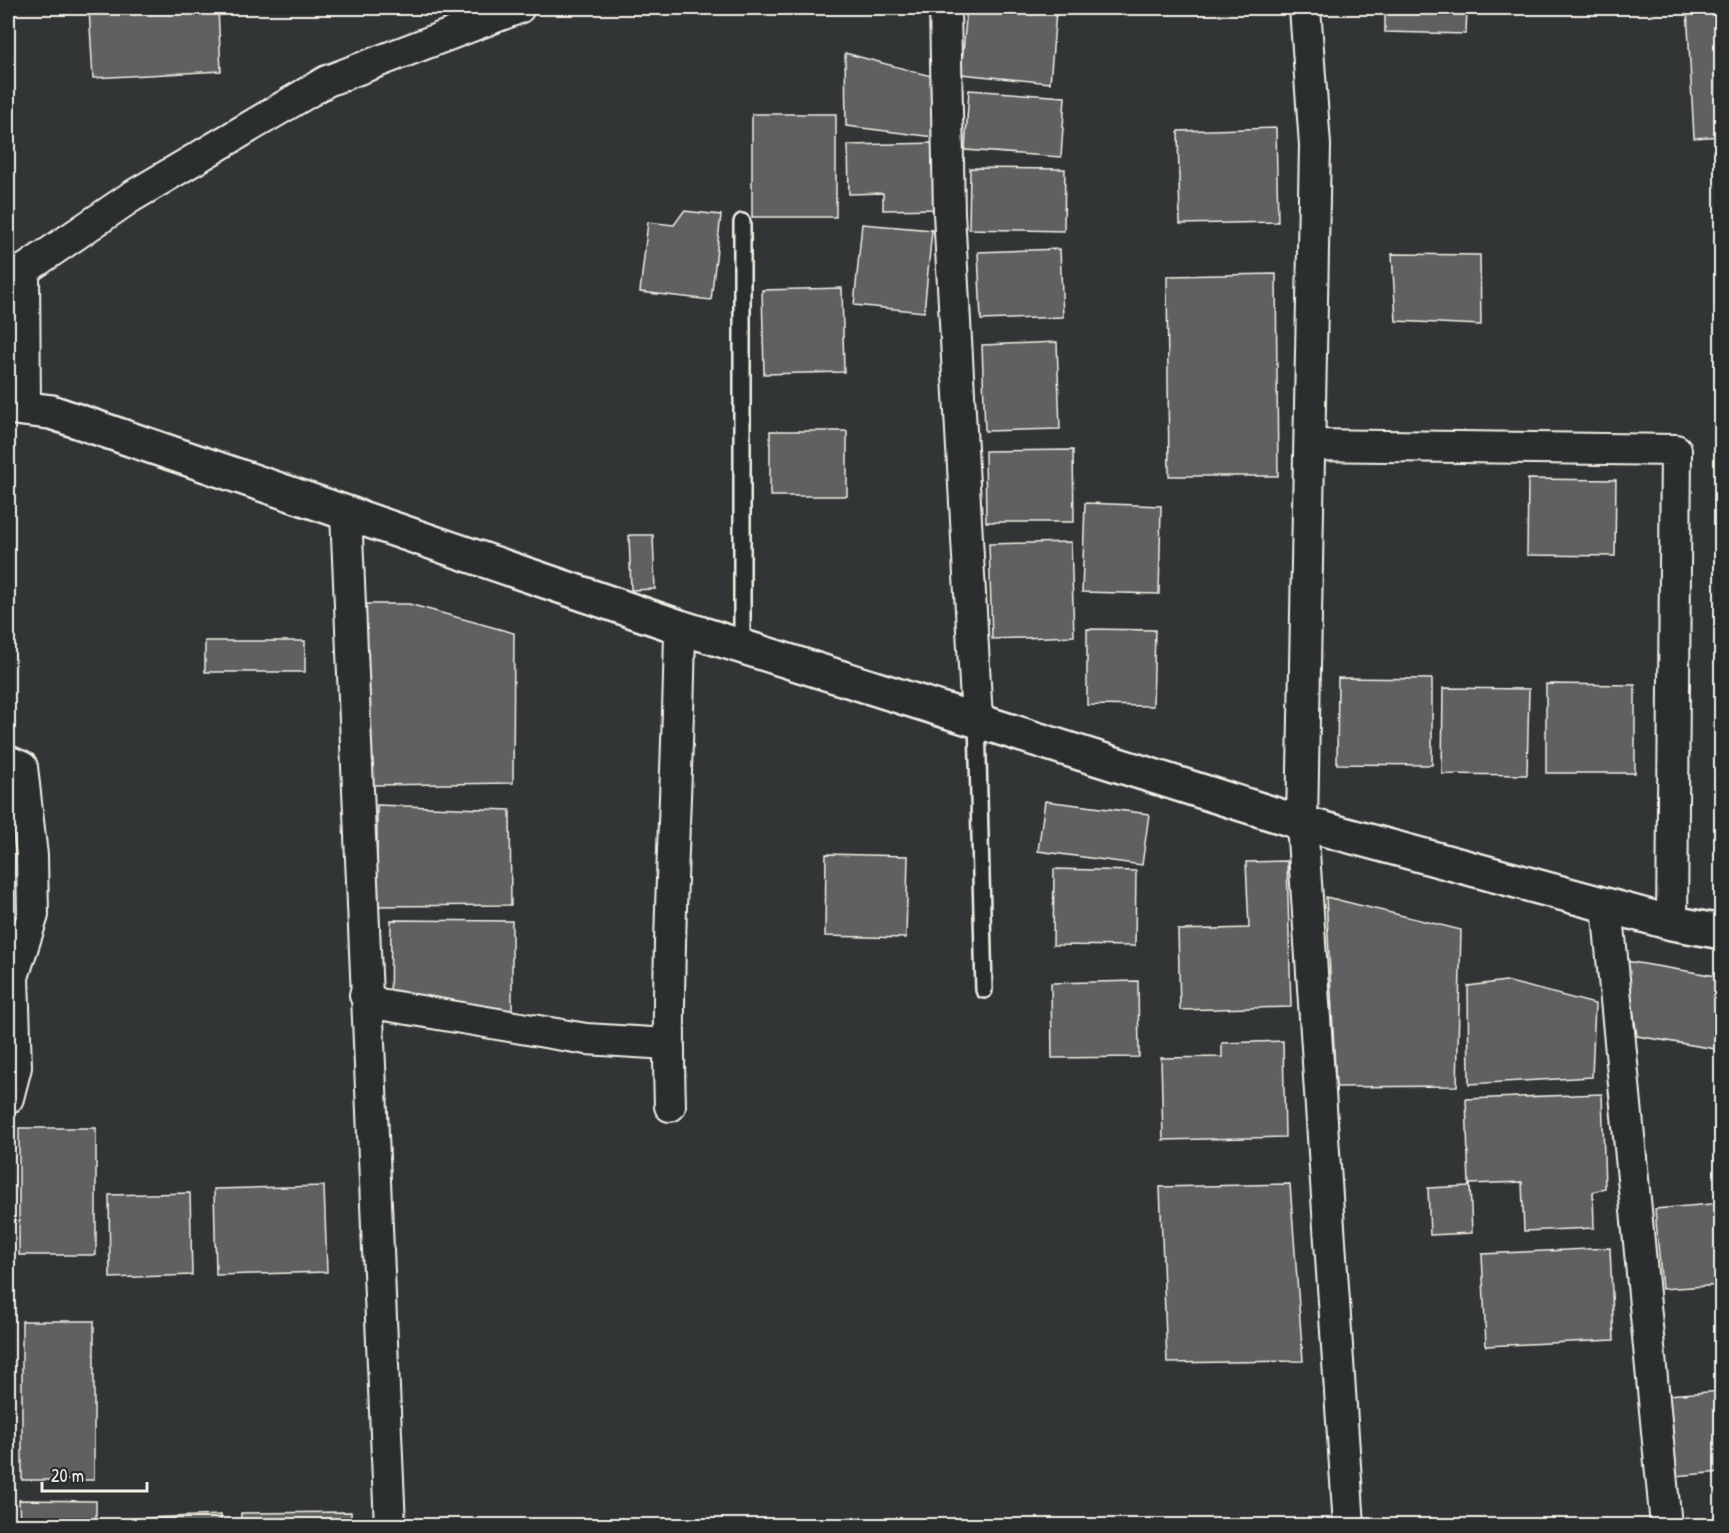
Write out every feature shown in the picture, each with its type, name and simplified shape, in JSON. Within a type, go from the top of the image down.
[{"type":"street","points":[[519,8],[327,81],[131,197],[16,276],[16,407],[51,412],[680,627],[1302,823],[1672,923],[1722,932]]},
{"type":"street","points":[[945,8],[949,213],[977,720]]},
{"type":"street","points":[[1305,8],[1315,145],[1302,823],[1349,1526]]},
{"type":"street","points":[[1310,445],[1676,450],[1672,923]]},
{"type":"street","points":[[346,513],[365,995],[390,1526]]},
{"type":"street","points":[[670,1106],[668,1044],[680,627]]},
{"type":"street","points":[[8,761],[22,767],[32,856],[33,915],[13,977],[16,1067],[8,1098]]},
{"type":"street","points":[[1607,905],[1666,1526]]},
{"type":"street","points":[[365,995],[379,1004],[586,1039],[668,1044]]},
{"type":"lane","points":[[742,222],[742,646]]},
{"type":"lane","points":[[977,720],[984,990]]},
{"type":"building","points":[[218,8],[221,71],[93,78],[89,9]]},
{"type":"building","points":[[967,8],[1056,12],[1050,83],[961,74]]},
{"type":"building","points":[[1385,8],[1467,8],[1466,34],[1385,32]]},
{"type":"building","points":[[1687,8],[1722,8],[1722,136],[1694,138]]},
{"type":"building","points":[[845,53],[931,76],[934,137],[846,126]]},
{"type":"building","points":[[969,90],[1065,97],[1061,157],[965,150]]},
{"type":"building","points":[[752,114],[836,114],[836,217],[752,217]]},
{"type":"building","points":[[1276,128],[1278,222],[1180,224],[1178,131]]},
{"type":"building","points":[[938,143],[939,209],[883,210],[883,193],[849,194],[848,145]]},
{"type":"building","points":[[970,168],[1065,169],[1064,231],[969,229]]},
{"type":"building","points":[[1721,204],[1722,307],[1718,307]]},
{"type":"building","points":[[684,211],[721,215],[711,300],[640,292],[648,222],[674,225]]},
{"type":"building","points":[[862,224],[932,230],[924,312],[854,305]]},
{"type":"building","points":[[1060,249],[1063,317],[981,320],[978,252]]},
{"type":"building","points":[[1392,254],[1480,255],[1481,325],[1396,321]]},
{"type":"building","points":[[1276,274],[1278,476],[1169,476],[1167,276]]},
{"type":"building","points":[[842,288],[844,372],[764,374],[762,290]]},
{"type":"building","points":[[1057,342],[1060,429],[985,431],[982,345]]},
{"type":"building","points":[[770,431],[847,431],[847,496],[770,496]]},
{"type":"building","points":[[1073,450],[1074,522],[986,522],[985,451]]},
{"type":"building","points":[[1528,479],[1616,480],[1615,556],[1527,555]]},
{"type":"building","points":[[1085,503],[1161,506],[1159,594],[1082,592]]},
{"type":"building","points":[[629,535],[653,535],[655,589],[631,590]]},
{"type":"building","points":[[1071,542],[1074,636],[992,639],[989,544]]},
{"type":"building","points":[[365,604],[409,604],[514,633],[513,783],[373,785],[360,700]]},
{"type":"building","points":[[1087,629],[1155,630],[1153,706],[1087,705]]},
{"type":"building","points":[[205,641],[305,641],[305,672],[205,672]]},
{"type":"building","points":[[1338,678],[1432,679],[1432,765],[1337,764]]},
{"type":"building","points":[[1546,684],[1635,685],[1635,773],[1546,773]]},
{"type":"building","points":[[1443,688],[1529,689],[1527,775],[1442,774]]},
{"type":"building","points":[[1045,801],[1149,814],[1142,865],[1038,851]]},
{"type":"building","points":[[377,805],[510,810],[511,905],[377,906]]},
{"type":"building","points":[[826,854],[908,856],[906,938],[825,936]]},
{"type":"building","points":[[1287,861],[1291,1007],[1180,1010],[1178,930],[1249,928],[1246,862]]},
{"type":"building","points":[[1054,869],[1136,871],[1135,946],[1053,945]]},
{"type":"building","points":[[1326,897],[1461,930],[1457,1086],[1336,1087]]},
{"type":"building","points":[[391,920],[512,921],[512,1018],[390,1017]]},
{"type":"building","points":[[1626,961],[1722,977],[1722,1050],[1637,1036]]},
{"type":"building","points":[[1138,981],[1139,1057],[1052,1058],[1051,983]]},
{"type":"building","points":[[1506,981],[1595,1004],[1592,1077],[1469,1084],[1468,986]]},
{"type":"building","points":[[1283,1041],[1285,1137],[1163,1140],[1161,1058],[1222,1057],[1222,1043]]},
{"type":"building","points":[[1602,1094],[1605,1188],[1593,1192],[1594,1228],[1524,1231],[1522,1182],[1470,1184],[1472,1233],[1430,1235],[1428,1188],[1469,1186],[1466,1099]]},
{"type":"building","points":[[19,1128],[96,1128],[96,1255],[19,1255]]},
{"type":"building","points":[[1290,1184],[1303,1361],[1167,1363],[1160,1187]]},
{"type":"building","points":[[324,1186],[327,1272],[216,1275],[214,1189]]},
{"type":"building","points":[[190,1193],[192,1275],[110,1278],[109,1195]]},
{"type":"building","points":[[1722,1203],[1722,1285],[1662,1289],[1655,1209]]},
{"type":"building","points":[[1610,1248],[1614,1340],[1486,1346],[1482,1254]]},
{"type":"building","points":[[22,1321],[94,1321],[94,1480],[22,1480]]},
{"type":"building","points":[[1722,1391],[1722,1472],[1674,1476],[1667,1395]]},
{"type":"building","points":[[19,1500],[96,1501],[96,1526],[20,1526]]},
{"type":"building","points":[[351,1512],[351,1526],[241,1526],[241,1513]]},
{"type":"building","points":[[221,1515],[221,1526],[120,1526],[120,1519]]}]
